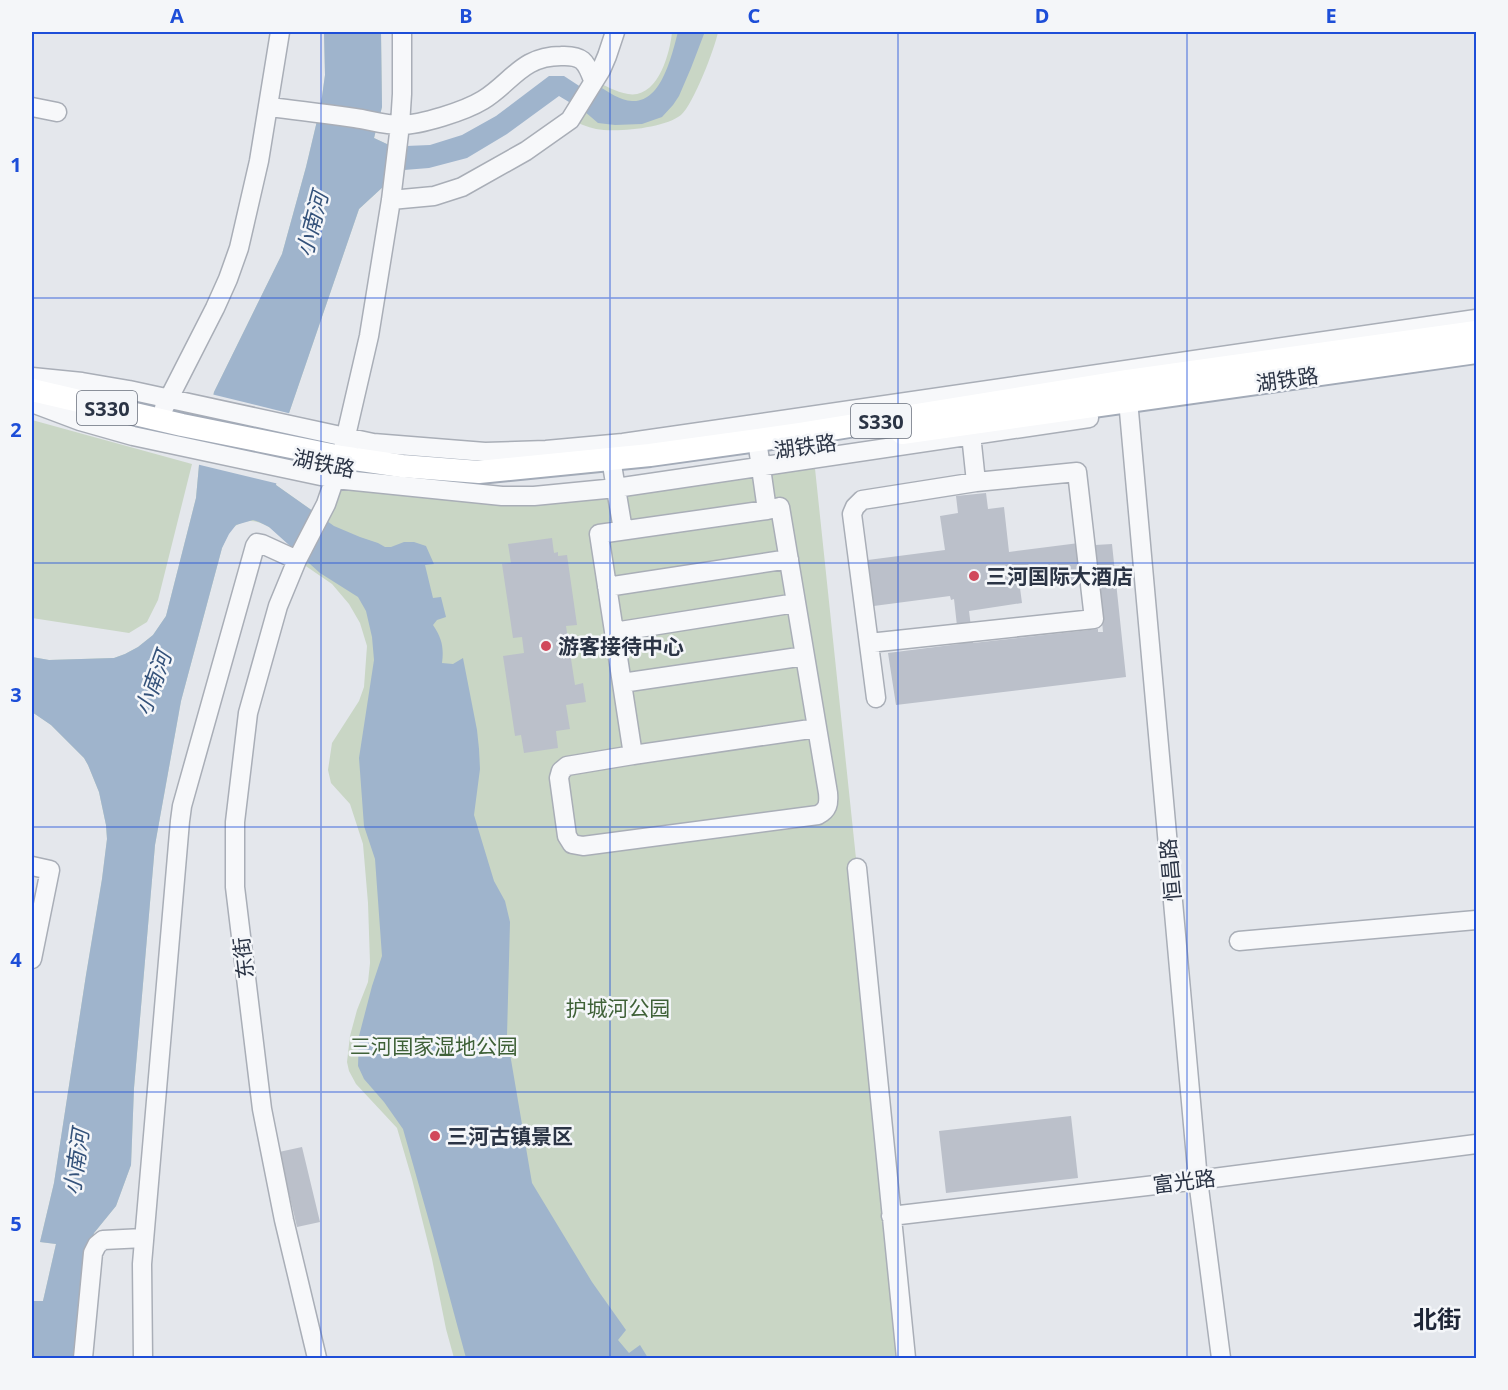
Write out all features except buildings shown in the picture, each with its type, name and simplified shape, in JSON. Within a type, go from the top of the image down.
[{"type":"main road","name":"湖铁路","points":[[286,449],[340,460],[479,472],[613,473],[650,455],[759,453],[970,429],[1476,332]]},
{"type":"main road","name":"湖铁路","points":[[759,453],[1127,398],[1476,352]]},
{"type":"main road","name":"S330","points":[[32,390],[158,419],[181,435]]},
{"type":"main road","name":"S330","points":[[32,398],[181,435],[286,449]]},
{"type":"street","points":[[158,419],[215,308],[239,248],[260,161],[280,32]]},
{"type":"street","name":"东街","points":[[317,1359],[284,1220],[262,1109],[235,887],[235,822],[248,713],[278,606],[297,560],[326,504],[340,460],[369,336],[391,200],[400,125],[402,32]]},
{"type":"street","points":[[391,200],[434,196],[471,182],[526,151],[570,120],[600,70],[615,32]]},
{"type":"street","points":[[268,107],[400,125],[426,121],[483,100],[523,67],[542,57],[581,58],[587,64],[593,80]]},
{"type":"street","points":[[32,106],[57,112]]},
{"type":"street","points":[[32,377],[129,390],[195,405],[286,449],[340,460],[373,443],[485,452],[546,450],[623,443],[1476,319]]},
{"type":"street","points":[[1127,398],[1476,362]]},
{"type":"street","name":"恒昌路","points":[[1127,398],[1198,1180],[1221,1359]]},
{"type":"street","points":[[32,403],[80,422],[133,436],[181,435]]},
{"type":"street","points":[[970,429],[976,482]]},
{"type":"street","points":[[759,453],[767,510]]},
{"type":"street","points":[[869,643],[1094,619],[1077,472],[976,482],[862,500],[852,514],[876,698]]},
{"type":"street","points":[[613,473],[623,530]]},
{"type":"street","points":[[633,755],[599,534],[623,530],[780,507],[789,559],[796,603],[817,728],[829,801],[826,810],[818,815],[582,846],[572,844],[567,836],[559,778],[561,771],[567,766],[817,728]]},
{"type":"street","points":[[143,1359],[141,1264],[182,806],[255,546],[257,543],[262,544],[297,560]]},
{"type":"street","points":[[607,587],[789,559]]},
{"type":"street","points":[[614,632],[796,603]]},
{"type":"street","points":[[622,683],[805,656]]},
{"type":"street","points":[[32,866],[50,870],[32,959]]},
{"type":"street","points":[[858,868],[906,1359]]},
{"type":"street","points":[[1239,941],[1476,920]]},
{"type":"street","name":"富光路","points":[[891,1216],[1476,1144]]},
{"type":"street","points":[[83,1359],[93,1253],[97,1245],[103,1240],[144,1238]]},
{"type":"green space","name":"护城河公园","points":[[324,32],[381,32],[382,107],[374,138],[389,145],[385,185],[359,209],[287,419],[276,485],[320,516],[335,479],[502,496],[814,459],[906,1358],[454,1358],[432,1259],[397,1128],[356,1084],[347,1062],[350,1036],[368,982],[370,963],[368,903],[363,844],[350,804],[331,783],[328,770],[332,743],[359,701],[364,687],[367,646],[360,623],[349,604],[332,584],[297,560],[300,554],[272,529],[255,521],[246,521],[232,529],[222,548],[181,701],[155,845],[134,1088],[131,1165],[116,1206],[94,1233],[90,1249],[32,1358],[32,1301],[43,1301],[56,1244],[40,1242],[54,1183],[107,839],[99,792],[84,758],[51,725],[32,712],[32,657],[49,660],[114,658],[138,647],[153,635],[166,616],[196,498],[199,465],[214,392],[282,254],[306,167],[321,104],[325,75]]},
{"type":"green space","points":[[672,32],[718,32],[697,89],[681,115],[652,126],[615,130],[596,129],[570,120],[593,80],[628,94],[638,94],[647,89],[655,82],[665,62]]},
{"type":"green space","points":[[32,420],[192,464],[158,600],[147,622],[129,633],[32,618]]},
{"type":"water","name":"三河国家湿地公园","points":[[324,32],[381,32],[382,107],[374,138],[389,145],[385,185],[359,209],[287,419],[276,485],[334,526],[360,537],[385,547],[404,542],[426,546],[434,564],[425,565],[433,598],[441,597],[446,617],[437,620],[433,625],[442,643],[442,663],[453,664],[463,658],[479,749],[480,769],[474,815],[494,881],[505,901],[510,922],[507,1036],[532,1183],[592,1282],[626,1330],[618,1340],[629,1353],[640,1345],[648,1358],[466,1358],[403,1129],[364,1079],[358,1066],[359,1036],[382,956],[375,859],[364,826],[359,758],[374,660],[366,611],[358,597],[320,573],[269,527],[253,520],[236,525],[222,548],[181,701],[155,845],[134,1088],[131,1165],[116,1206],[94,1233],[90,1249],[78,1358],[32,1358],[32,1301],[43,1301],[56,1244],[40,1242],[54,1183],[107,839],[99,792],[84,758],[51,725],[32,712],[32,657],[49,660],[114,658],[138,647],[153,635],[166,616],[196,498],[199,465],[214,392],[282,254],[306,167],[321,104],[325,75]]},
{"type":"water","points":[[678,32],[704,32],[704,34],[679,96],[662,117],[642,124],[598,123],[584,111],[559,96],[507,134],[467,158],[429,168],[404,170],[406,146],[430,145],[462,135],[496,116],[549,76],[564,76],[590,93],[598,86],[623,99],[642,100],[651,94],[664,76]]},
{"type":"pier","points":[[211,394],[292,414],[279,484],[196,464]]},
{"type":"place","name":"三河国际大酒店","points":[[974,576]]},
{"type":"place","name":"游客接待中心","points":[[546,646]]},
{"type":"place","name":"三河古镇景区","points":[[435,1136]]},
{"type":"district","name":"北街","points":[[1437,1318]]},
{"type":"water label","name":"小南河","points":[[311,224]]},
{"type":"water label","name":"小南河","points":[[152,683]]},
{"type":"water label","name":"小南河","points":[[75,1162]]}]
